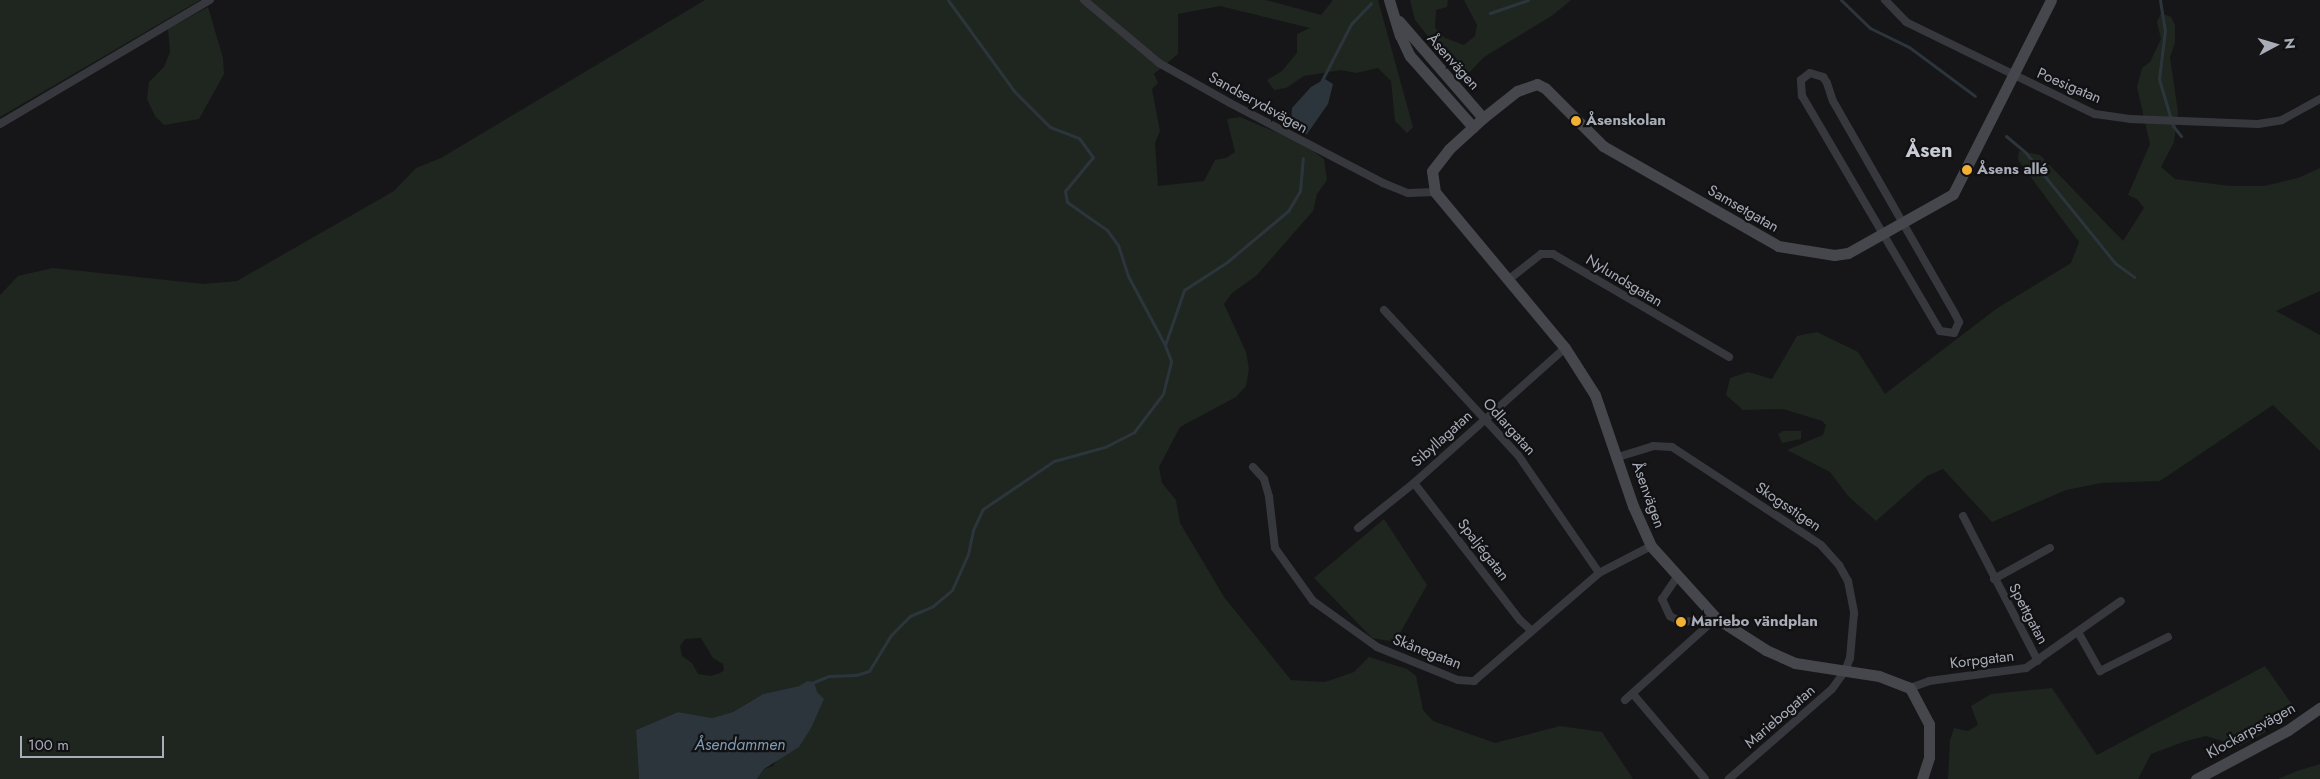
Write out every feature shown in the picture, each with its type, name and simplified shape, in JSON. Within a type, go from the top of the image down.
[{"type":"street","points":[[0,124],[210,0]]},
{"type":"street","name":"Sandserydsvägen","points":[[1084,0],[1159,63],[1230,104],[1408,194],[1436,192]]},
{"type":"street","name":"Åsenvägen","points":[[1390,0],[1410,56],[1473,127]]},
{"type":"street","name":"Poesigatan","points":[[1885,0],[1892,11],[1906,22],[2013,76],[2095,114],[2130,120],[2258,124],[2282,120],[2320,99]]},
{"type":"street","name":"Samsetgatan","points":[[1483,118],[1517,90],[1537,84],[1546,88],[1603,146],[1778,246],[1834,255],[1848,253],[1904,224],[1953,194],[1961,185],[2051,0]]},
{"type":"street","name":"Åsenvägen","points":[[1394,14],[1483,118]]},
{"type":"street","points":[[1817,74],[1823,77],[1833,101],[1904,224],[1958,318],[1959,326],[1950,335],[1940,331],[1800,91],[1805,75],[1817,74]]},
{"type":"street","points":[[1436,192],[1431,180],[1436,162],[1483,118]]},
{"type":"street","name":"Åsenvägen","points":[[1436,192],[1565,348],[1595,395],[1618,457],[1633,506],[1651,546],[1716,618],[1795,663],[1897,680],[1910,688]]},
{"type":"street","name":"Nylundsgatan","points":[[1508,280],[1541,254],[1553,254],[1729,357]]},
{"type":"street","name":"Odlargatan","points":[[1384,310],[1518,456],[1600,573]]},
{"type":"street","name":"Sibyllagatan","points":[[1358,528],[1414,483],[1565,348]]},
{"type":"street","name":"Skogsstigen","points":[[1618,457],[1652,446],[1672,447],[1830,554],[1848,581],[1853,597],[1850,658],[1845,671]]},
{"type":"street","name":"Skånegatan","points":[[1253,467],[1264,480],[1270,497],[1275,548],[1314,601],[1370,643],[1458,680],[1474,681],[1600,573],[1651,546]]},
{"type":"street","name":"Spaljégatan","points":[[1414,483],[1520,620],[1532,631]]},
{"type":"street","name":"Spettgatan","points":[[1963,516],[2038,661]]},
{"type":"street","name":"Spettgatan","points":[[1994,579],[2050,548]]},
{"type":"street","points":[[1677,577],[1662,598],[1670,616],[1680,622],[1716,618]]},
{"type":"street","name":"Korpgatan","points":[[1910,688],[1929,681],[2012,672],[2038,661],[2121,601]]},
{"type":"street","points":[[1625,700],[1716,618]]},
{"type":"street","points":[[2078,632],[2100,671],[2168,637]]},
{"type":"street","name":"Mariebogatan","points":[[1729,779],[1832,689],[1845,671]]},
{"type":"street","points":[[1910,688],[1921,704],[1929,724],[1929,757],[1922,779]]},
{"type":"street","points":[[1633,694],[1705,779]]},
{"type":"street","name":"Klockarpsvägen","points":[[2196,779],[2288,730],[2320,708]]},
{"type":"shaded area","points":[[0,0],[200,0],[0,117]]},
{"type":"shaded area","points":[[705,0],[1266,0],[1321,15],[1333,0],[1378,0],[1413,127],[1407,133],[1395,121],[1391,81],[1378,68],[1356,73],[1341,70],[1304,76],[1286,88],[1274,90],[1267,80],[1282,71],[1297,53],[1297,34],[1310,28],[1220,6],[1178,14],[1178,54],[1154,74],[1158,83],[1152,89],[1160,131],[1155,143],[1158,186],[1204,181],[1215,160],[1226,158],[1235,152],[1227,119],[1240,117],[1302,143],[1324,159],[1327,180],[1317,194],[1313,211],[1256,276],[1232,293],[1224,304],[1246,352],[1249,369],[1246,386],[1236,397],[1180,427],[1159,467],[1162,483],[1176,500],[1180,523],[1224,597],[1291,680],[1325,682],[1354,672],[1369,657],[1407,669],[1416,676],[1423,710],[1433,721],[1495,743],[1560,726],[1602,732],[1633,779],[757,779],[764,769],[773,766],[817,692],[807,681],[799,686],[763,694],[733,712],[712,718],[678,712],[636,730],[639,779],[0,779],[0,295],[18,276],[53,268],[204,284],[237,281],[394,191],[416,168],[441,158]],"holes":[[[701,638],[713,658],[723,664],[724,670],[711,676],[698,674],[692,663],[682,656],[680,646],[685,639]]]},
{"type":"shaded area","points":[[1410,0],[1448,0],[1447,7],[1436,10],[1435,28],[1445,38],[1464,45],[1475,36],[1477,25],[1464,0],[1571,0],[1553,15],[1484,57],[1468,74],[1445,56],[1415,20]]},
{"type":"shaded area","points":[[208,7],[223,58],[224,74],[199,119],[164,125],[155,116],[147,99],[149,82],[164,67],[170,52],[168,29]]},
{"type":"shaded area","points":[[2161,13],[2171,17],[2175,25],[2175,43],[2170,57],[2178,112],[2174,142],[2161,167],[2175,179],[2230,186],[2264,186],[2298,178],[2320,168],[2320,291],[2276,311],[2320,335],[2320,451],[2273,405],[2160,481],[2101,483],[2066,490],[1992,522],[1943,469],[1927,476],[1876,521],[1848,496],[1830,472],[1787,450],[1823,435],[1826,425],[1822,421],[1783,409],[1743,410],[1726,395],[1730,378],[1748,372],[1772,379],[1797,336],[1817,332],[1858,352],[1885,394],[1996,309],[2071,263],[2079,242],[2018,160],[2019,151],[2040,155],[2123,241],[2144,208],[2137,199],[2128,195],[2150,144],[2137,87],[2142,68],[2150,62],[2161,39],[2157,22]]},
{"type":"shaded area","points":[[1783,431],[1801,431],[1801,439],[1782,443],[1778,434]]},
{"type":"shaded area","points":[[1384,519],[1427,585],[1395,642],[1372,638],[1314,578]]},
{"type":"shaded area","points":[[2265,666],[2293,706],[2264,733],[2239,746],[2206,736],[2183,742],[2151,754],[2138,779],[1948,779],[1950,740],[1954,728],[1968,731],[1978,725],[1971,706],[1991,694],[2052,688],[2097,755]]},
{"type":"shaded area","points":[[2320,764],[2320,779],[2278,779],[2297,771]]},
{"type":"water","points":[[1325,79],[1333,84],[1328,104],[1307,134],[1304,134],[1291,123],[1292,108],[1311,87]]},
{"type":"water","name":"Åsendammen","points":[[807,681],[814,682],[817,692],[824,699],[811,728],[799,747],[764,769],[757,779],[639,779],[636,730],[678,712],[712,718],[733,712],[763,694],[799,686]]},
{"type":"waterway","points":[[948,0],[1014,91],[1050,127],[1079,138],[1093,157],[1065,191],[1067,202],[1107,230],[1118,245],[1128,276],[1165,345]]},
{"type":"waterway","points":[[1490,13],[1528,0]]},
{"type":"waterway","points":[[1841,0],[1870,28],[1909,47],[1975,96]]},
{"type":"waterway","points":[[2160,0],[2165,30],[2159,79],[2173,126],[2181,136]]},
{"type":"waterway","points":[[1320,84],[1351,24],[1371,3]]},
{"type":"waterway","points":[[2006,136],[2026,153],[2115,263],[2134,277]]},
{"type":"waterway","points":[[814,682],[829,676],[856,675],[869,671],[891,635],[910,616],[933,606],[952,590],[968,554],[973,530],[983,509],[1054,461],[1105,447],[1134,432],[1163,394],[1171,361],[1165,345],[1184,290],[1227,262],[1288,211],[1300,191],[1303,158]]},
{"type":"place","name":"Åsenskolan","points":[[1576,121]]},
{"type":"place","name":"Åsens allé","points":[[1967,170]]},
{"type":"place","name":"Mariebo vändplan","points":[[1681,622]]},
{"type":"district","name":"Åsen","points":[[1929,150]]}]
